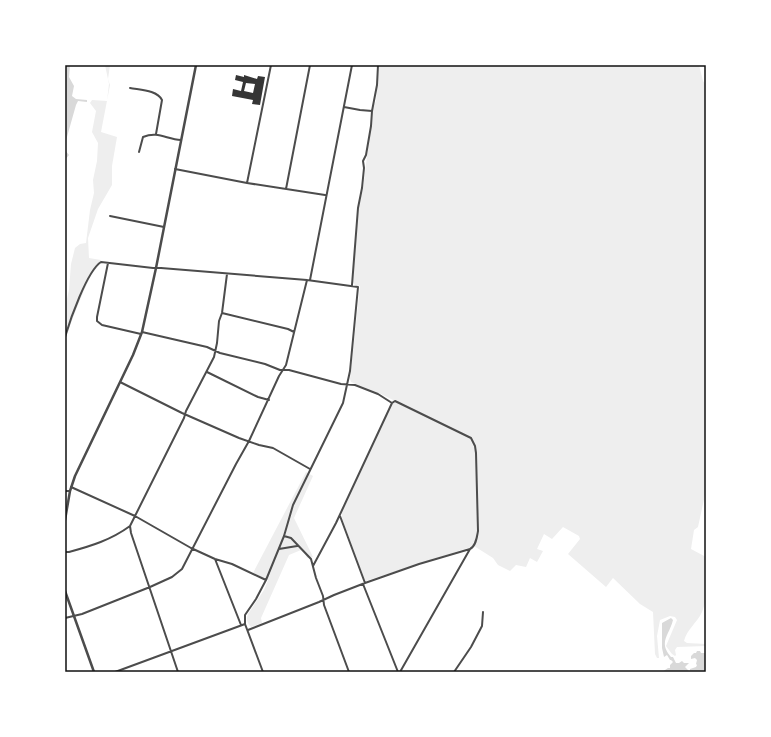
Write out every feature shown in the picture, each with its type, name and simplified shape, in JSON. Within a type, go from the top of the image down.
[{"type":"street","points":[[65,520],[74,476],[142,333],[196,65]]},
{"type":"street","points":[[247,183],[270,65]]},
{"type":"street","points":[[286,189],[310,65]]},
{"type":"street","points":[[65,618],[82,614],[150,587],[178,574],[194,549],[249,441],[279,376],[284,370],[308,280],[352,65]]},
{"type":"street","points":[[352,285],[358,208],[364,168],[363,161],[366,155],[371,126],[378,65]]},
{"type":"street","points":[[130,88],[156,93],[160,96],[162,100],[156,134]]},
{"type":"street","points":[[344,107],[360,110],[372,110]]},
{"type":"street","points":[[139,152],[143,137],[156,134],[181,140]]},
{"type":"street","points":[[175,169],[247,183],[326,195]]},
{"type":"street","points":[[110,216],[164,227]]},
{"type":"street","points":[[65,337],[72,314],[93,269],[101,262],[156,268],[308,280],[358,287],[350,372],[343,403],[293,505],[284,536],[266,580],[256,599],[245,615],[245,624],[264,672]]},
{"type":"street","points":[[108,263],[97,317],[97,321],[102,325],[206,347],[265,364],[280,370],[355,385],[378,394],[392,403],[394,402],[471,438],[475,446],[476,453],[478,531],[474,546],[470,549],[399,672]]},
{"type":"street","points":[[65,552],[103,541],[117,535],[130,526],[214,357],[227,274]]},
{"type":"street","points":[[222,313],[288,329],[294,332]]},
{"type":"street","points":[[207,372],[258,397],[269,400]]},
{"type":"street","points":[[120,382],[239,438],[273,448],[310,469]]},
{"type":"street","points":[[313,566],[340,515],[392,403]]},
{"type":"street","points":[[71,487],[135,516],[214,559],[232,564],[266,580]]},
{"type":"street","points":[[65,490],[70,491]]},
{"type":"street","points":[[340,515],[364,583],[399,672]]},
{"type":"street","points":[[130,526],[131,534],[178,672]]},
{"type":"street","points":[[284,536],[291,538],[311,558],[323,600],[349,672]]},
{"type":"street","points":[[278,549],[298,546]]},
{"type":"street","points":[[248,630],[364,583],[419,564],[470,549]]},
{"type":"street","points":[[214,559],[241,625]]},
{"type":"street","points":[[65,591],[94,672]]},
{"type":"street","points":[[454,672],[472,647],[482,626],[483,612]]},
{"type":"street","points":[[116,672],[245,624]]},
{"type":"shaded area","points":[[65,65],[70,65],[69,77],[74,86],[72,96],[76,99],[87,100],[87,102],[78,101],[65,144]]},
{"type":"shaded area","points":[[105,65],[110,65],[108,79],[110,85],[107,100],[109,84]]},
{"type":"shaded area","points":[[379,65],[699,65],[703,81],[706,85],[706,490],[698,527],[694,530],[691,549],[706,557],[707,584],[706,599],[702,612],[687,633],[684,641],[687,643],[706,644],[706,646],[677,647],[675,650],[676,655],[675,656],[672,654],[666,646],[677,620],[675,617],[670,616],[660,620],[657,636],[659,658],[657,658],[655,654],[653,612],[640,604],[613,578],[606,587],[568,554],[580,539],[579,536],[563,527],[552,539],[544,534],[537,549],[543,551],[537,562],[530,558],[526,567],[516,565],[510,571],[498,565],[493,558],[474,546],[366,581],[364,579],[342,519],[342,512],[393,400],[351,382],[350,379],[360,286],[355,285],[353,282],[358,208],[363,189],[373,107],[376,101]]},
{"type":"shaded area","points":[[92,100],[107,101],[101,132],[117,137],[112,166],[112,185],[98,209],[88,238],[89,258],[101,260],[87,283],[65,341],[65,308],[69,290],[71,264],[75,248],[80,244],[86,243],[90,210],[94,193],[93,180],[97,161],[98,143],[92,132],[96,111],[90,103]]},
{"type":"shaded area","points":[[65,150],[69,155],[65,160]]},
{"type":"shaded area","points":[[306,472],[313,476],[294,518],[313,557],[307,558],[301,550],[289,555],[261,618],[262,623],[251,627],[247,621],[248,614],[264,590],[268,580],[253,573]]},
{"type":"shaded area","points":[[671,618],[673,620],[666,639],[665,647],[676,663],[682,661],[684,663],[689,663],[685,667],[690,672],[662,672],[670,668],[670,665],[673,662],[667,655],[664,657],[662,648],[662,623]]},
{"type":"shaded area","points":[[697,651],[706,653],[706,672],[690,672],[690,669],[696,667],[697,665],[697,660],[695,658],[691,659],[691,656]]},
{"type":"building","points":[[236,75],[244,77],[244,75],[257,79],[258,76],[265,77],[260,105],[252,104],[253,100],[232,96],[233,89],[241,91],[243,82],[235,80]],"holes":[[[246,83],[255,84],[253,93],[244,91]]]}]
